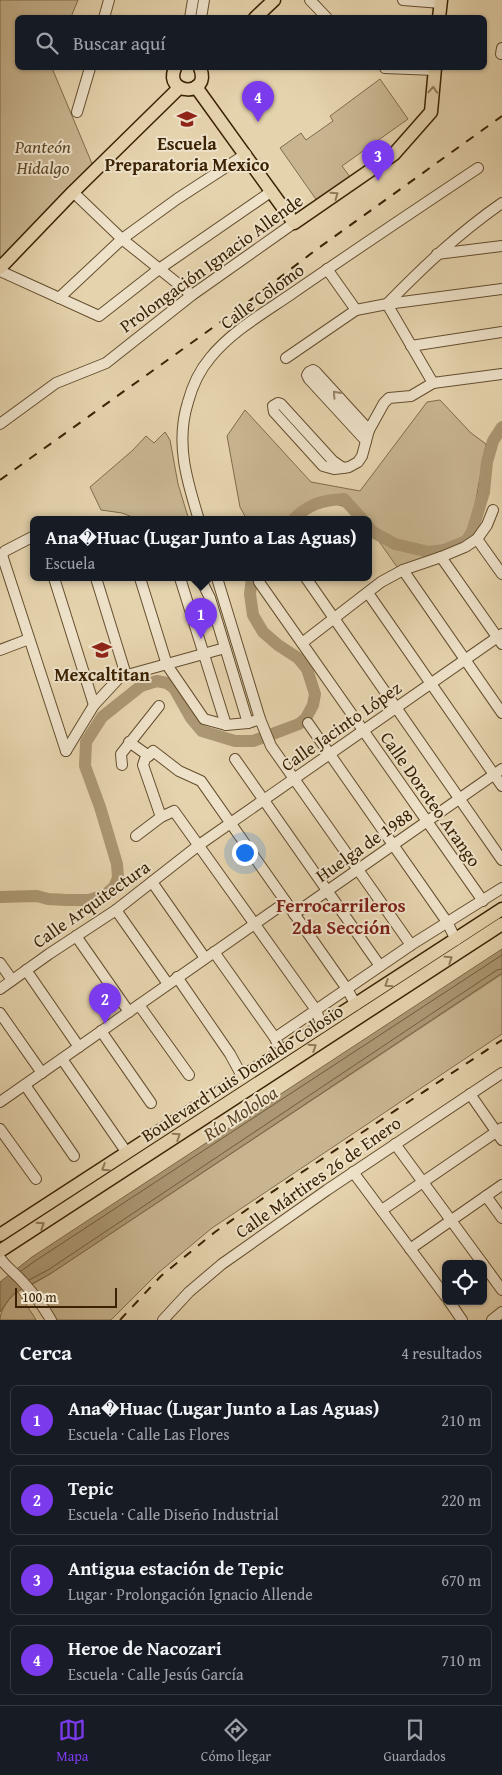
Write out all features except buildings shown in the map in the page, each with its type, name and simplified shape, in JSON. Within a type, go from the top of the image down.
[{"type":"main road","points":[[258,15],[274,0]]},
{"type":"main road","points":[[440,15],[441,2]]},
{"type":"main road","points":[[174,70],[174,80],[179,88],[188,90],[196,88],[202,80],[201,70]]},
{"type":"main road","name":"Prolongación Ignacio Allende","points":[[294,223],[394,154],[432,112],[435,70]]},
{"type":"main road","points":[[0,269],[73,192],[179,88]]},
{"type":"main road","points":[[196,88],[246,154],[294,223]]},
{"type":"main road","name":"Boulevard Luis Donaldo Colosio","points":[[3,1260],[410,977],[456,940],[502,909]]},
{"type":"main road","name":"Boulevard Luis Donaldo Colosio","points":[[0,1235],[356,1005],[410,977],[502,924]]},
{"type":"street","points":[[105,15],[109,0]]},
{"type":"street","points":[[190,15],[193,0]]},
{"type":"street","points":[[202,15],[204,0]]},
{"type":"street","points":[[310,0],[324,15]]},
{"type":"street","points":[[403,0],[441,2]]},
{"type":"street","points":[[77,112],[89,70]]},
{"type":"street","points":[[59,298],[122,239],[177,199],[246,154]]},
{"type":"street","name":"Calle Colomo","points":[[198,516],[183,460],[182,434],[188,402],[204,367],[222,346],[238,332],[327,269],[478,168]]},
{"type":"street","points":[[0,269],[99,316],[159,269],[272,191]]},
{"type":"street","points":[[73,192],[122,239],[192,295]]},
{"type":"street","points":[[387,304],[437,254],[480,218],[502,203]]},
{"type":"street","name":"Prolongación Ignacio Allende","points":[[0,424],[56,383],[106,363],[192,295],[294,223]]},
{"type":"street","points":[[437,254],[502,246]]},
{"type":"street","points":[[327,269],[356,310]]},
{"type":"street","points":[[286,358],[356,310],[387,304],[502,289]]},
{"type":"street","points":[[387,304],[433,382]]},
{"type":"street","points":[[411,346],[502,332]]},
{"type":"street","points":[[366,441],[309,379],[307,375],[309,372],[313,370],[316,372],[369,430]]},
{"type":"street","points":[[343,468],[333,460],[281,404],[274,404],[272,408],[274,412],[324,466],[334,469],[343,468],[358,462],[362,456],[369,430],[384,403],[389,398],[414,395],[433,382],[502,374]]},
{"type":"street","points":[[302,643],[382,582],[403,570],[465,547],[477,539],[487,525],[493,510]]},
{"type":"street","points":[[30,538],[2,555],[66,750],[94,705],[120,677],[225,648]]},
{"type":"street","points":[[477,539],[502,574]]},
{"type":"street","points":[[441,557],[500,638]]},
{"type":"street","points":[[403,570],[502,713]]},
{"type":"street","points":[[55,581],[94,705]]},
{"type":"street","points":[[97,581],[126,675]]},
{"type":"street","points":[[141,581],[167,665],[204,718],[226,725],[261,721]]},
{"type":"street","points":[[181,581],[226,725]]},
{"type":"street","points":[[200,581],[210,598],[248,723]]},
{"type":"street","points":[[218,581],[261,721],[271,746],[411,945]]},
{"type":"street","points":[[308,581],[502,860]]},
{"type":"street","name":"Calle Doroteo Arango","points":[[259,582],[482,901]]},
{"type":"street","points":[[368,593],[431,684],[498,772],[502,786]]},
{"type":"street","points":[[0,650],[29,638]]},
{"type":"street","name":"Calle Jacinto López","points":[[199,846],[465,659],[500,638]]},
{"type":"street","points":[[122,765],[121,754],[159,706]]},
{"type":"street","points":[[308,723],[447,922],[456,940]]},
{"type":"street","points":[[130,742],[149,756]]},
{"type":"street","points":[[161,817],[143,765],[153,751],[179,771],[201,781],[347,989],[356,1005]]},
{"type":"street","points":[[235,759],[380,966]]},
{"type":"street","name":"Huelga de 1988","points":[[294,914],[498,772]]},
{"type":"street","points":[[136,836],[161,817],[174,811],[316,1010],[322,1027]]},
{"type":"street","name":"Calle Arquitectura","points":[[0,989],[116,910],[199,846]]},
{"type":"street","points":[[152,882],[205,958]]},
{"type":"street","name":"Boulevard Luis Donaldo Colosio","points":[[275,1038],[411,945],[502,888]]},
{"type":"street","points":[[1,1098],[25,1085],[286,902]]},
{"type":"street","points":[[116,910],[168,984]]},
{"type":"street","points":[[76,936],[129,1012]]},
{"type":"street","points":[[214,952],[275,1038],[281,1053]]},
{"type":"street","points":[[0,963],[12,980]]},
{"type":"street","points":[[26,970],[79,1047]]},
{"type":"street","points":[[177,977],[230,1054],[243,1078]]},
{"type":"street","points":[[139,1005],[189,1075]]},
{"type":"street","points":[[0,1013],[42,1073]]},
{"type":"street","points":[[102,1031],[151,1103]]},
{"type":"street","points":[[62,1059],[127,1153]]},
{"type":"street","name":"Calle Mártires 26 de Enero","points":[[163,1320],[188,1292],[222,1264],[394,1144],[502,1073]]},
{"type":"street","points":[[25,1085],[74,1156]]},
{"type":"street","points":[[382,1210],[500,1133],[470,1094]]},
{"type":"street","points":[[0,1129],[36,1179]]},
{"type":"street","points":[[394,1144],[480,1260]]},
{"type":"street","points":[[353,1172],[442,1292]]},
{"type":"street","points":[[410,1248],[502,1185]]},
{"type":"street","points":[[486,1196],[502,1218]]},
{"type":"street","points":[[3,1260],[22,1281],[51,1320]]},
{"type":"street","points":[[487,1269],[502,1290]]},
{"type":"street","points":[[452,1305],[462,1320]]},
{"type":"street","points":[[492,1320],[502,1312]]},
{"type":"green space","name":"Panteón Hidalgo","points":[[0,0],[78,0],[72,15],[15,15],[15,70],[53,70],[93,166],[0,265]]},
{"type":"green space","points":[[380,79],[408,119],[342,166],[353,181],[320,205],[280,148],[301,133],[306,140],[333,121],[330,116]]},
{"type":"green space","points":[[440,400],[471,433],[486,444],[467,550],[402,574],[372,531],[372,516],[358,516],[342,506],[330,504],[319,507],[304,516],[245,516],[240,507],[227,436],[245,410],[311,482],[360,491],[427,402]]},
{"type":"green space","points":[[165,432],[170,440],[178,484],[188,516],[130,516],[101,510],[90,487],[133,450],[146,436],[154,443]]},
{"type":"green space","points":[[502,974],[502,1034],[212,1228],[158,1273],[111,1320],[46,1320],[26,1288],[50,1274]]},
{"type":"green space","points":[[18,1292],[36,1320],[0,1320],[6,1304]]},
{"type":"water","points":[[502,949],[502,973],[50,1274],[13,1294],[0,1312],[0,1282],[32,1257]]},
{"type":"waterway","points":[[372,531],[395,544],[429,552],[444,550],[466,541],[472,532],[484,492],[487,462],[493,441],[502,427]]},
{"type":"waterway","points":[[298,516],[304,510],[316,504],[329,500],[344,499],[359,516]]},
{"type":"waterway","points":[[0,897],[37,896],[48,899],[89,900],[105,895],[114,887],[118,878],[117,864],[100,807],[85,766],[86,742],[102,717],[141,686],[157,681],[167,683],[174,688],[191,718],[202,731],[235,741],[253,741],[299,724],[306,718],[313,705],[315,694],[307,669],[298,658],[263,632],[253,615],[250,594],[252,581]]},
{"type":"railway","points":[[0,480],[243,306],[313,252],[502,116]]},
{"type":"railway","points":[[120,1320],[161,1276],[215,1232],[269,1194],[502,1040]]},
{"type":"place","name":"Escuela Preparatoria Mexico","points":[[187,119]]},
{"type":"place","name":"Heroe de Nacozari","points":[[258,122]]},
{"type":"place","name":"Antigua estación de Tepic","points":[[378,181]]},
{"type":"place","name":"Ana�Huac (Lugar Junto a Las Aguas)","points":[[201,639]]},
{"type":"place","name":"Mexcaltitan","points":[[102,650]]},
{"type":"place","name":"Tepic","points":[[105,1024]]},
{"type":"district","name":"Ferrocarrileros 2da Sección","points":[[341,916]]},
{"type":"water label","name":"Río Mololoa","points":[[240,1113]]}]
